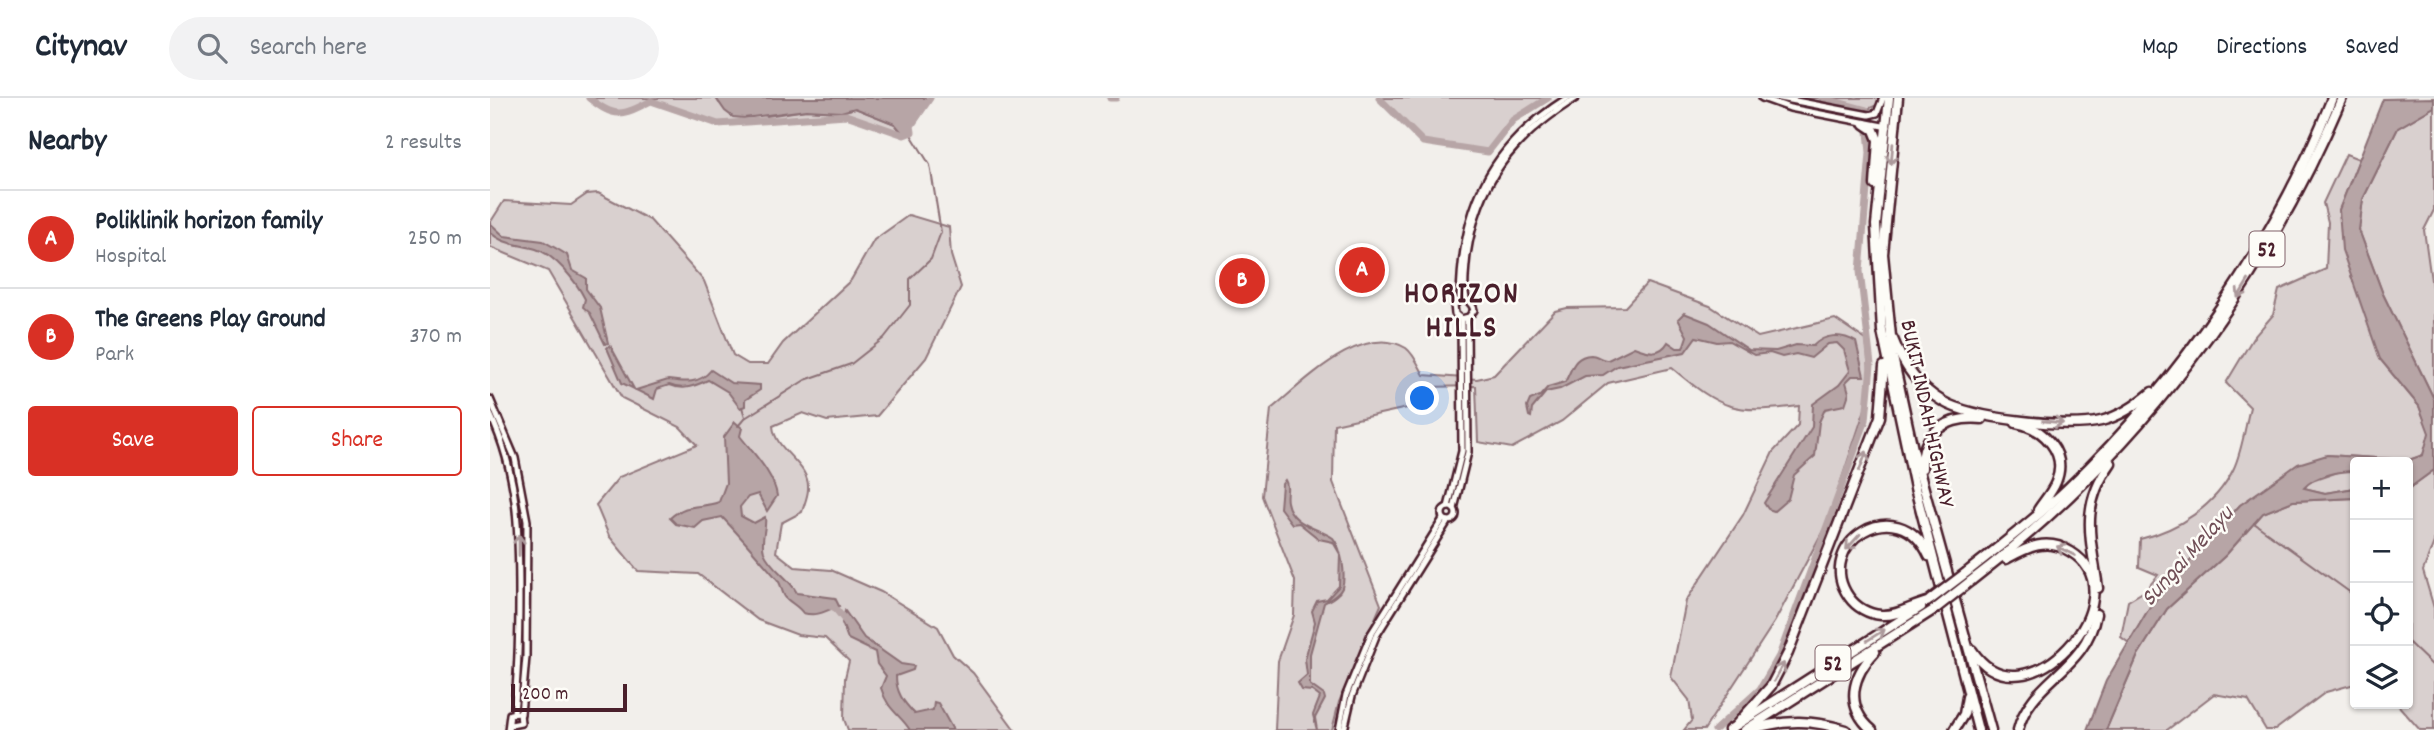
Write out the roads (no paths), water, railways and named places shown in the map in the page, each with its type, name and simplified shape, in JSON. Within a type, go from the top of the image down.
[{"type":"highway","name":"BUKIT INDAH HIGHWAY","points":[[1889,98],[1883,254],[1888,320],[1900,394],[1991,730]]},
{"type":"highway","name":"BUKIT INDAH HIGHWAY","points":[[1898,98],[1889,128],[1877,202],[1876,266],[1882,331],[1905,447],[1978,730]]},
{"type":"highway","name":"52","points":[[1737,728],[1881,644],[1935,609],[2105,451],[2163,384],[2232,288],[2277,216],[2332,98]]},
{"type":"highway","name":"52","points":[[1737,728],[1929,601],[1969,576],[1988,568],[2045,521],[2122,446],[2172,387],[2240,294],[2289,211],[2342,98]]},
{"type":"highway","points":[[1865,124],[1874,130],[1878,140],[1874,175],[1877,202]]},
{"type":"highway","points":[[1888,320],[1900,355],[1918,382],[1942,401],[1975,414],[2063,424],[2091,423],[2124,412],[2163,384]]},
{"type":"highway","points":[[1737,728],[1771,686],[1784,662],[1877,425],[1884,395],[1882,331]]},
{"type":"highway","points":[[1925,491],[1923,449],[1931,435],[1943,424],[1967,418],[2025,425],[2046,437],[2056,452],[2059,463],[2055,485],[2036,516]]},
{"type":"highway","points":[[2018,730],[2031,700],[2078,657],[2093,627],[2098,588],[2089,538],[2089,514],[2100,479],[2122,446]]},
{"type":"highway","points":[[1929,601],[1884,615],[1861,609],[1843,587],[1840,571],[1843,554],[1852,540],[1866,530],[1882,524],[1895,525],[1908,529],[1920,539],[1939,574]]},
{"type":"highway","points":[[1988,568],[2025,548],[2046,544],[2070,552],[2088,570],[2093,601],[2081,640],[2055,672],[2031,685]]},
{"type":"highway","points":[[1965,635],[1981,667],[1995,681]]},
{"type":"highway","points":[[1871,730],[1858,714],[1853,689],[1856,676],[1881,644]]},
{"type":"highway","points":[[1954,730],[1966,707],[1965,673]]},
{"type":"highway","points":[[1750,730],[1779,722],[1803,720],[1846,730]]},
{"type":"street","points":[[1463,300],[1460,260],[1466,229],[1482,186],[1513,140],[1567,98]]},
{"type":"street","points":[[1464,319],[1454,311],[1463,300],[1471,230],[1486,188],[1517,142],[1551,113],[1576,98]]},
{"type":"street","points":[[1762,98],[1790,108],[1889,128]]},
{"type":"street","points":[[1780,98],[1870,115],[1877,113],[1883,98]]},
{"type":"street","points":[[1341,730],[1346,695],[1371,634],[1445,520],[1455,517],[1451,508],[1468,452],[1464,319],[1474,307],[1463,300]]},
{"type":"street","points":[[490,399],[515,458],[527,521],[526,657],[521,714],[523,720],[517,728],[510,727],[508,718],[514,712],[520,521],[508,460],[490,414]]},
{"type":"street","points":[[1445,520],[1442,511],[1451,508]]},
{"type":"street","points":[[514,712],[521,714]]},
{"type":"waterway","points":[[589,98],[606,109],[619,113],[633,110],[651,101],[718,124],[846,115],[904,135],[912,132],[911,126],[930,98]]},
{"type":"waterway","points":[[1110,98],[1116,98]]},
{"type":"waterway","points":[[1379,98],[1423,142],[1488,152],[1513,120],[1548,98]]},
{"type":"waterway","points":[[1715,730],[1760,689],[1779,656],[1866,420],[1871,365],[1860,271],[1870,153],[1866,110],[1822,98]]},
{"type":"waterway","points":[[738,426],[745,418],[805,380],[851,364],[884,338],[910,305],[910,279],[931,259],[941,232],[930,165],[910,133]]},
{"type":"waterway","points":[[742,407],[745,417]]},
{"type":"waterway","points":[[2254,523],[2350,592]]},
{"type":"waterway","points":[[826,605],[834,607],[848,624]]},
{"type":"waterway","points":[[2412,646],[2434,667]]},
{"type":"place","name":"Poliklinik horizon family","points":[[1362,270]]},
{"type":"place","name":"The Greens Play Ground","points":[[1242,281]]},
{"type":"district","name":"HORIZON HILLS","points":[[1462,309]]},
{"type":"water label","name":"Sungai Melayu","points":[[2186,555]]}]
